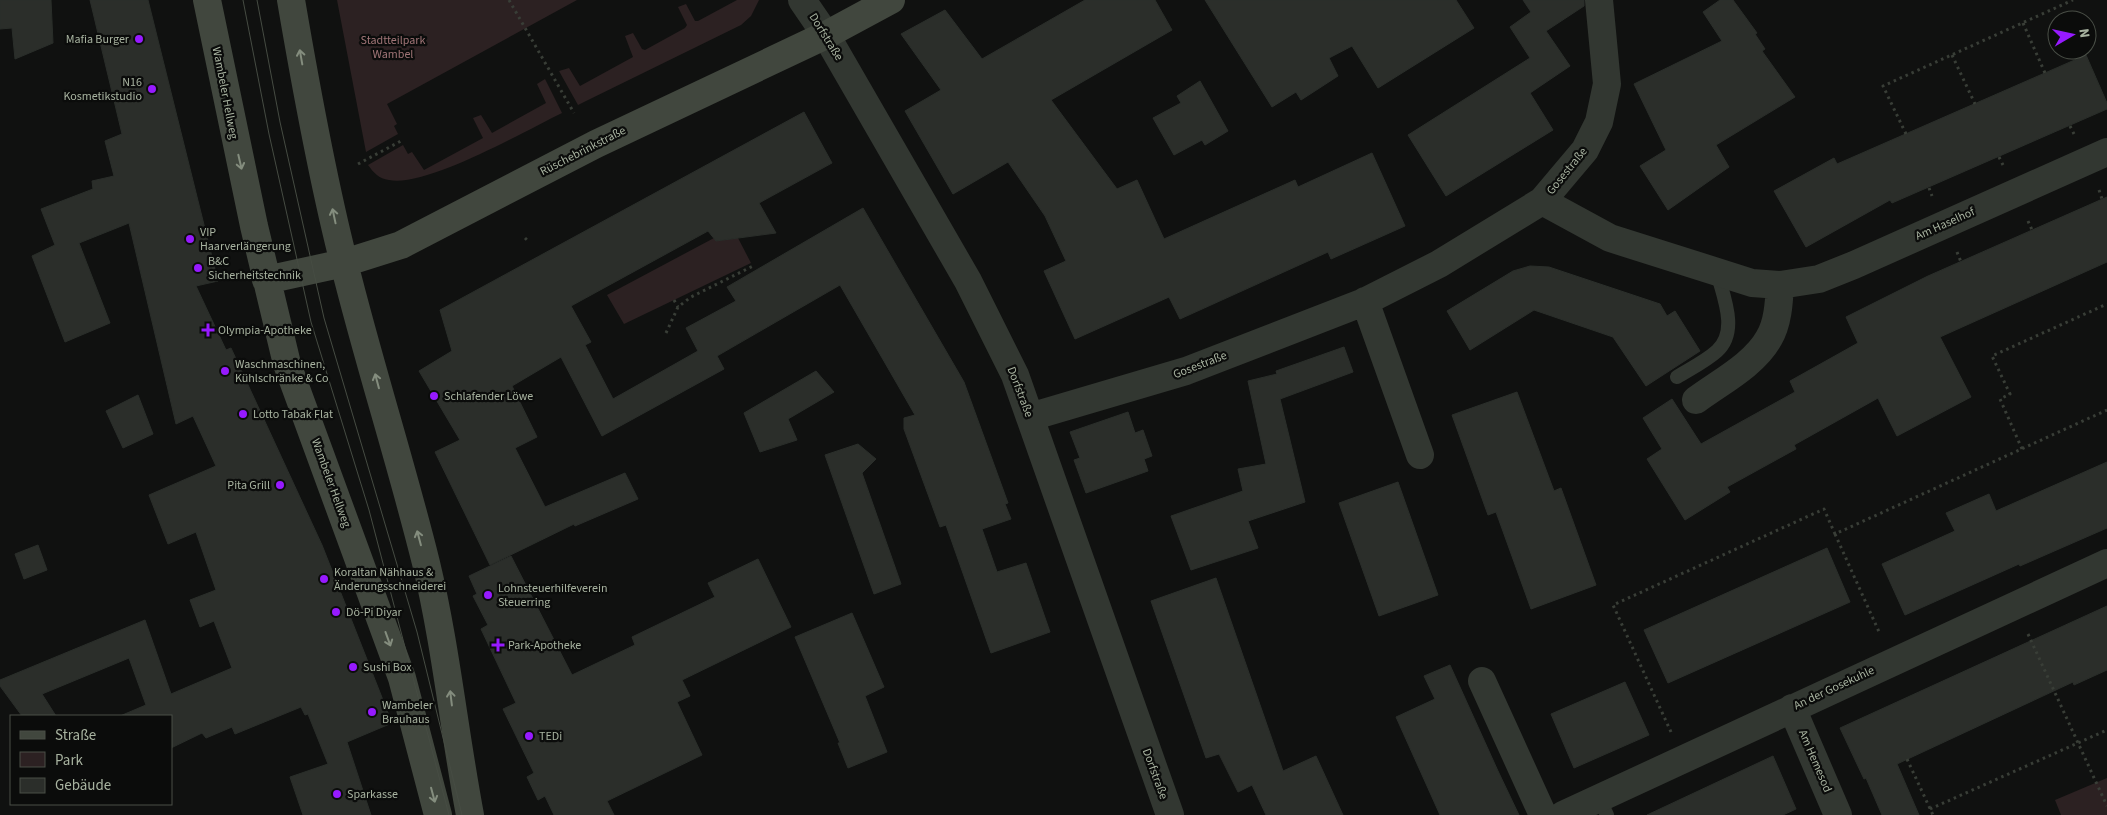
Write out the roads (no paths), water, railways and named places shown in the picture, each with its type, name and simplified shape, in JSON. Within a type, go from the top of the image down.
[{"type":"main road","name":"Wambeler Hellweg","points":[[207,0],[229,114],[287,364],[402,678],[438,815]]},
{"type":"main road","points":[[291,0],[309,102],[344,264],[426,564],[447,669],[457,746],[470,815]]},
{"type":"main road","name":"Rüschebrinkstraße","points":[[266,280],[344,264],[401,245],[596,144],[826,35],[891,0]]},
{"type":"street","name":"Dorfstraße","points":[[802,0],[826,35],[968,281],[1002,346],[1030,417],[1170,815]]},
{"type":"street","name":"Gosestraße","points":[[1030,417],[1186,371],[1365,301],[1438,264],[1542,201],[1585,150],[1599,122],[1607,84],[1599,0]]},
{"type":"street","name":"Am Haselhof","points":[[1542,201],[1610,238],[1752,283],[1780,285],[1820,279],[2107,152]]},
{"type":"street","points":[[1696,400],[1741,367],[1770,338],[1777,314],[1780,285]]},
{"type":"street","points":[[1365,301],[1420,455]]},
{"type":"street","name":"An der Gosekuhle","points":[[1563,815],[1603,807],[1683,758],[2107,563]]},
{"type":"street","points":[[1482,681],[1543,815]]},
{"type":"street","name":"Am Hemesod","points":[[1792,708],[1838,815]]},
{"type":"lane","points":[[1678,377],[1718,350],[1727,338],[1729,321],[1717,272]]},
{"type":"tram line","points":[[243,0],[269,134],[311,322],[369,510],[449,815]]},
{"type":"tram line","points":[[257,0],[280,122],[324,318],[417,632],[462,815]]},
{"type":"place","name":"Mafia Burger","points":[[139,39]]},
{"type":"place","name":"N16 Kosmetikstudio","points":[[152,89]]},
{"type":"place","name":"VIP Haarverlängerung","points":[[190,239]]},
{"type":"place","name":"B&C Sicherheitstechnik","points":[[198,268]]},
{"type":"place","name":"Olympia-Apotheke","points":[[208,330]]},
{"type":"place","name":"Waschmaschinen, Kühlschränke & Co","points":[[225,371]]},
{"type":"place","name":"Schlafender Löwe","points":[[434,396]]},
{"type":"place","name":"Lotto Tabak Flat","points":[[243,414]]},
{"type":"place","name":"Pita Grill","points":[[280,485]]},
{"type":"place","name":"Koraltan Nähhaus & Änderungsschneiderei","points":[[324,579]]},
{"type":"place","name":"Lohnsteuerhilfeverein Steuerring","points":[[488,595]]},
{"type":"place","name":"Dö-Pi Diyar","points":[[336,612]]},
{"type":"place","name":"Park-Apotheke","points":[[498,645]]},
{"type":"place","name":"Sushi Box","points":[[353,667]]},
{"type":"place","name":"Wambeler Brauhaus","points":[[372,712]]},
{"type":"place","name":"TEDi","points":[[529,736]]},
{"type":"place","name":"Sparkasse","points":[[337,794]]},
{"type":"park label","name":"Stadtteilpark Wambel","points":[[393,47]]}]
